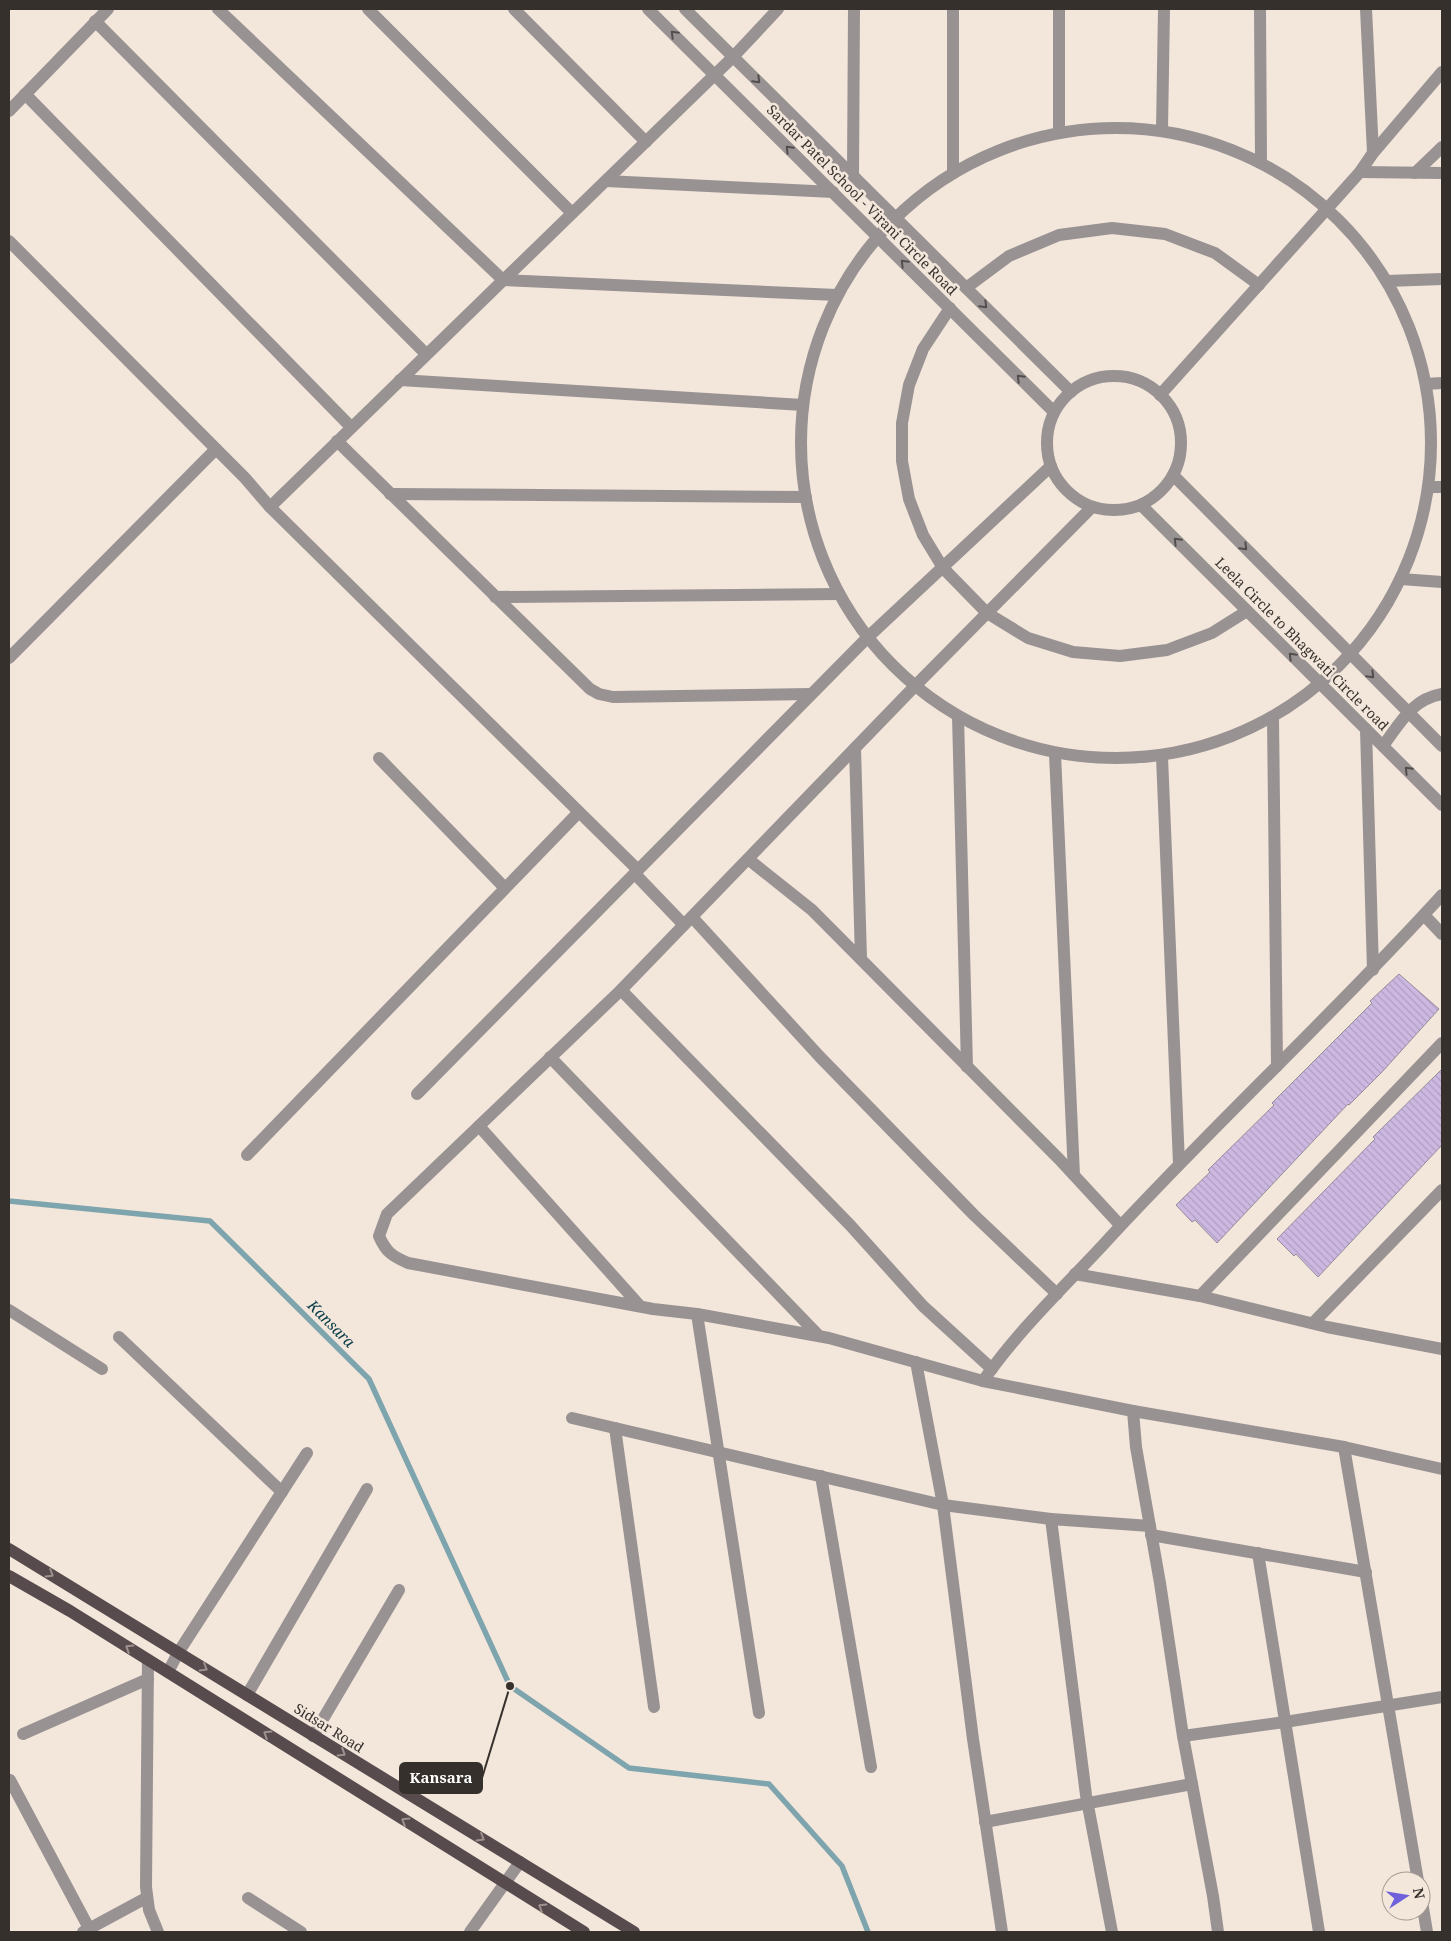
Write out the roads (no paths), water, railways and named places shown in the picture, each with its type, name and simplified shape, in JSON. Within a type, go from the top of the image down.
[{"type":"main road","name":"Sidsar Road","points":[[9,1549],[634,1932]]},
{"type":"main road","points":[[9,1576],[70,1611],[584,1932]]},
{"type":"street","points":[[9,111],[108,9]]},
{"type":"street","points":[[218,9],[503,280],[837,295]]},
{"type":"street","points":[[368,9],[572,213]]},
{"type":"street","points":[[514,9],[646,142]]},
{"type":"street","name":"Sardar Patel School - Virani Circle Road","points":[[648,9],[1054,412]]},
{"type":"street","points":[[685,9],[1071,392]]},
{"type":"street","points":[[270,507],[715,75],[778,9]]},
{"type":"street","points":[[853,175],[854,9]]},
{"type":"street","points":[[953,9],[953,171]]},
{"type":"street","points":[[1059,9],[1059,131]]},
{"type":"street","points":[[1162,130],[1164,9]]},
{"type":"street","points":[[1260,9],[1261,161]]},
{"type":"street","points":[[1366,9],[1373,153]]},
{"type":"street","points":[[95,22],[426,354]]},
{"type":"street","points":[[1160,395],[1360,172],[1373,153],[1442,72]]},
{"type":"street","points":[[25,94],[351,427]]},
{"type":"street","points":[[1111,126],[1162,130],[1213,141],[1261,161],[1328,208],[1360,243],[1387,282],[1411,331],[1426,384],[1431,436],[1428,488],[1418,534],[1401,579],[1379,619],[1351,655],[1321,684],[1273,718],[1220,743],[1162,756],[1108,760],[1055,754],[1005,739],[958,716],[915,686],[890,663],[868,637],[839,594],[813,531],[806,497],[801,451],[803,405],[815,348],[837,295],[855,264],[895,217],[953,171],[1004,146],[1059,131],[1111,126]]},
{"type":"street","points":[[1415,173],[1442,146]]},
{"type":"street","points":[[1360,172],[1442,173]]},
{"type":"street","points":[[606,181],[833,192]]},
{"type":"street","points":[[966,288],[1009,256],[1059,235],[1112,228],[1165,234],[1215,253],[1259,285]]},
{"type":"street","points":[[9,241],[245,478],[270,507],[688,921],[974,1215],[1057,1294]]},
{"type":"street","points":[[1387,282],[1442,280]]},
{"type":"street","points":[[950,308],[922,349],[909,385],[902,423],[902,462],[909,499],[923,535],[943,568],[987,613],[1028,638],[1073,652],[1120,656],[1167,650],[1212,634],[1247,611]]},
{"type":"street","points":[[1106,376],[1125,377],[1144,383],[1160,395],[1171,408],[1178,424],[1181,441],[1179,459],[1173,475],[1154,497],[1141,505],[1117,510],[1092,507],[1075,498],[1060,484],[1051,466],[1047,448],[1048,430],[1054,412],[1071,392],[1087,381],[1106,376]]},
{"type":"street","points":[[400,380],[803,405]]},
{"type":"street","points":[[1426,384],[1442,383]]},
{"type":"street","points":[[337,441],[590,689],[599,694],[613,697],[811,694]]},
{"type":"street","points":[[9,658],[216,449]]},
{"type":"street","points":[[417,1094],[868,637],[1051,466]]},
{"type":"street","name":"Leela Circle to Bhagwati Circle road","points":[[1173,475],[1442,746]]},
{"type":"street","points":[[1428,488],[1442,487]]},
{"type":"street","points":[[390,494],[806,497]]},
{"type":"street","name":"Leela Circle to Bhagwati Circle road","points":[[1141,505],[1442,805]]},
{"type":"street","points":[[1092,507],[915,686],[621,990],[387,1214],[379,1236],[384,1248],[395,1258],[408,1263],[640,1306],[819,1336],[983,1381],[1133,1411],[1344,1447],[1442,1469]]},
{"type":"street","points":[[1401,579],[1442,582]]},
{"type":"street","points":[[496,597],[839,594]]},
{"type":"street","points":[[1383,746],[1407,711],[1427,698],[1442,694]]},
{"type":"street","points":[[958,716],[968,1067]]},
{"type":"street","points":[[1273,718],[1277,1066]]},
{"type":"street","points":[[1366,729],[1373,970]]},
{"type":"street","points":[[855,748],[861,959]]},
{"type":"street","points":[[1055,754],[1074,1175]]},
{"type":"street","points":[[1162,756],[1179,1164]]},
{"type":"street","points":[[379,758],[505,888]]},
{"type":"street","points":[[248,1155],[579,812]]},
{"type":"street","points":[[748,859],[812,910],[1074,1175],[1120,1225]]},
{"type":"street","points":[[983,1381],[1004,1350],[1120,1225],[1373,970],[1442,895]]},
{"type":"street","points":[[1424,916],[1442,934]]},
{"type":"street","points":[[621,990],[850,1225],[923,1306],[992,1369]]},
{"type":"street","points":[[1200,1296],[1442,1044]]},
{"type":"street","points":[[550,1057],[819,1336]]},
{"type":"street","points":[[479,1126],[640,1306]]},
{"type":"street","points":[[1313,1324],[1442,1190]]},
{"type":"street","points":[[1076,1274],[1200,1296],[1313,1324],[1441,1347]]},
{"type":"street","points":[[9,1310],[102,1369]]},
{"type":"street","points":[[696,1314],[759,1712]]},
{"type":"street","points":[[119,1336],[282,1492]]},
{"type":"street","points":[[916,1362],[943,1505],[985,1822],[1002,1932]]},
{"type":"street","points":[[1133,1411],[1136,1447],[1183,1736],[1218,1932]]},
{"type":"street","points":[[572,1418],[943,1505],[1150,1530],[1258,1553],[1366,1572]]},
{"type":"street","points":[[615,1428],[654,1707]]},
{"type":"street","points":[[1344,1447],[1416,1871]]},
{"type":"street","points":[[168,1672],[178,1653],[307,1453]]},
{"type":"street","points":[[821,1476],[871,1766]]},
{"type":"street","points":[[247,1695],[366,1489]]},
{"type":"street","points":[[1051,1519],[1088,1803],[1112,1932]]},
{"type":"street","points":[[1258,1553],[1319,1932]]},
{"type":"street","points":[[313,1736],[399,1590]]},
{"type":"street","points":[[148,1660],[146,1898],[158,1932]]},
{"type":"street","points":[[23,1734],[148,1679]]},
{"type":"street","points":[[1183,1736],[1389,1707],[1442,1697]]},
{"type":"street","points":[[10,1780],[88,1931],[146,1898]]},
{"type":"street","points":[[985,1822],[1192,1784]]},
{"type":"street","points":[[470,1932],[520,1862]]},
{"type":"street","points":[[248,1898],[301,1932]]},
{"type":"waterway","name":"Kansara","points":[[9,1201],[210,1221],[369,1379],[510,1686],[629,1768],[769,1784],[842,1866],[868,1932]]},
{"type":"place","name":"Kansara","points":[[510,1686]]}]
